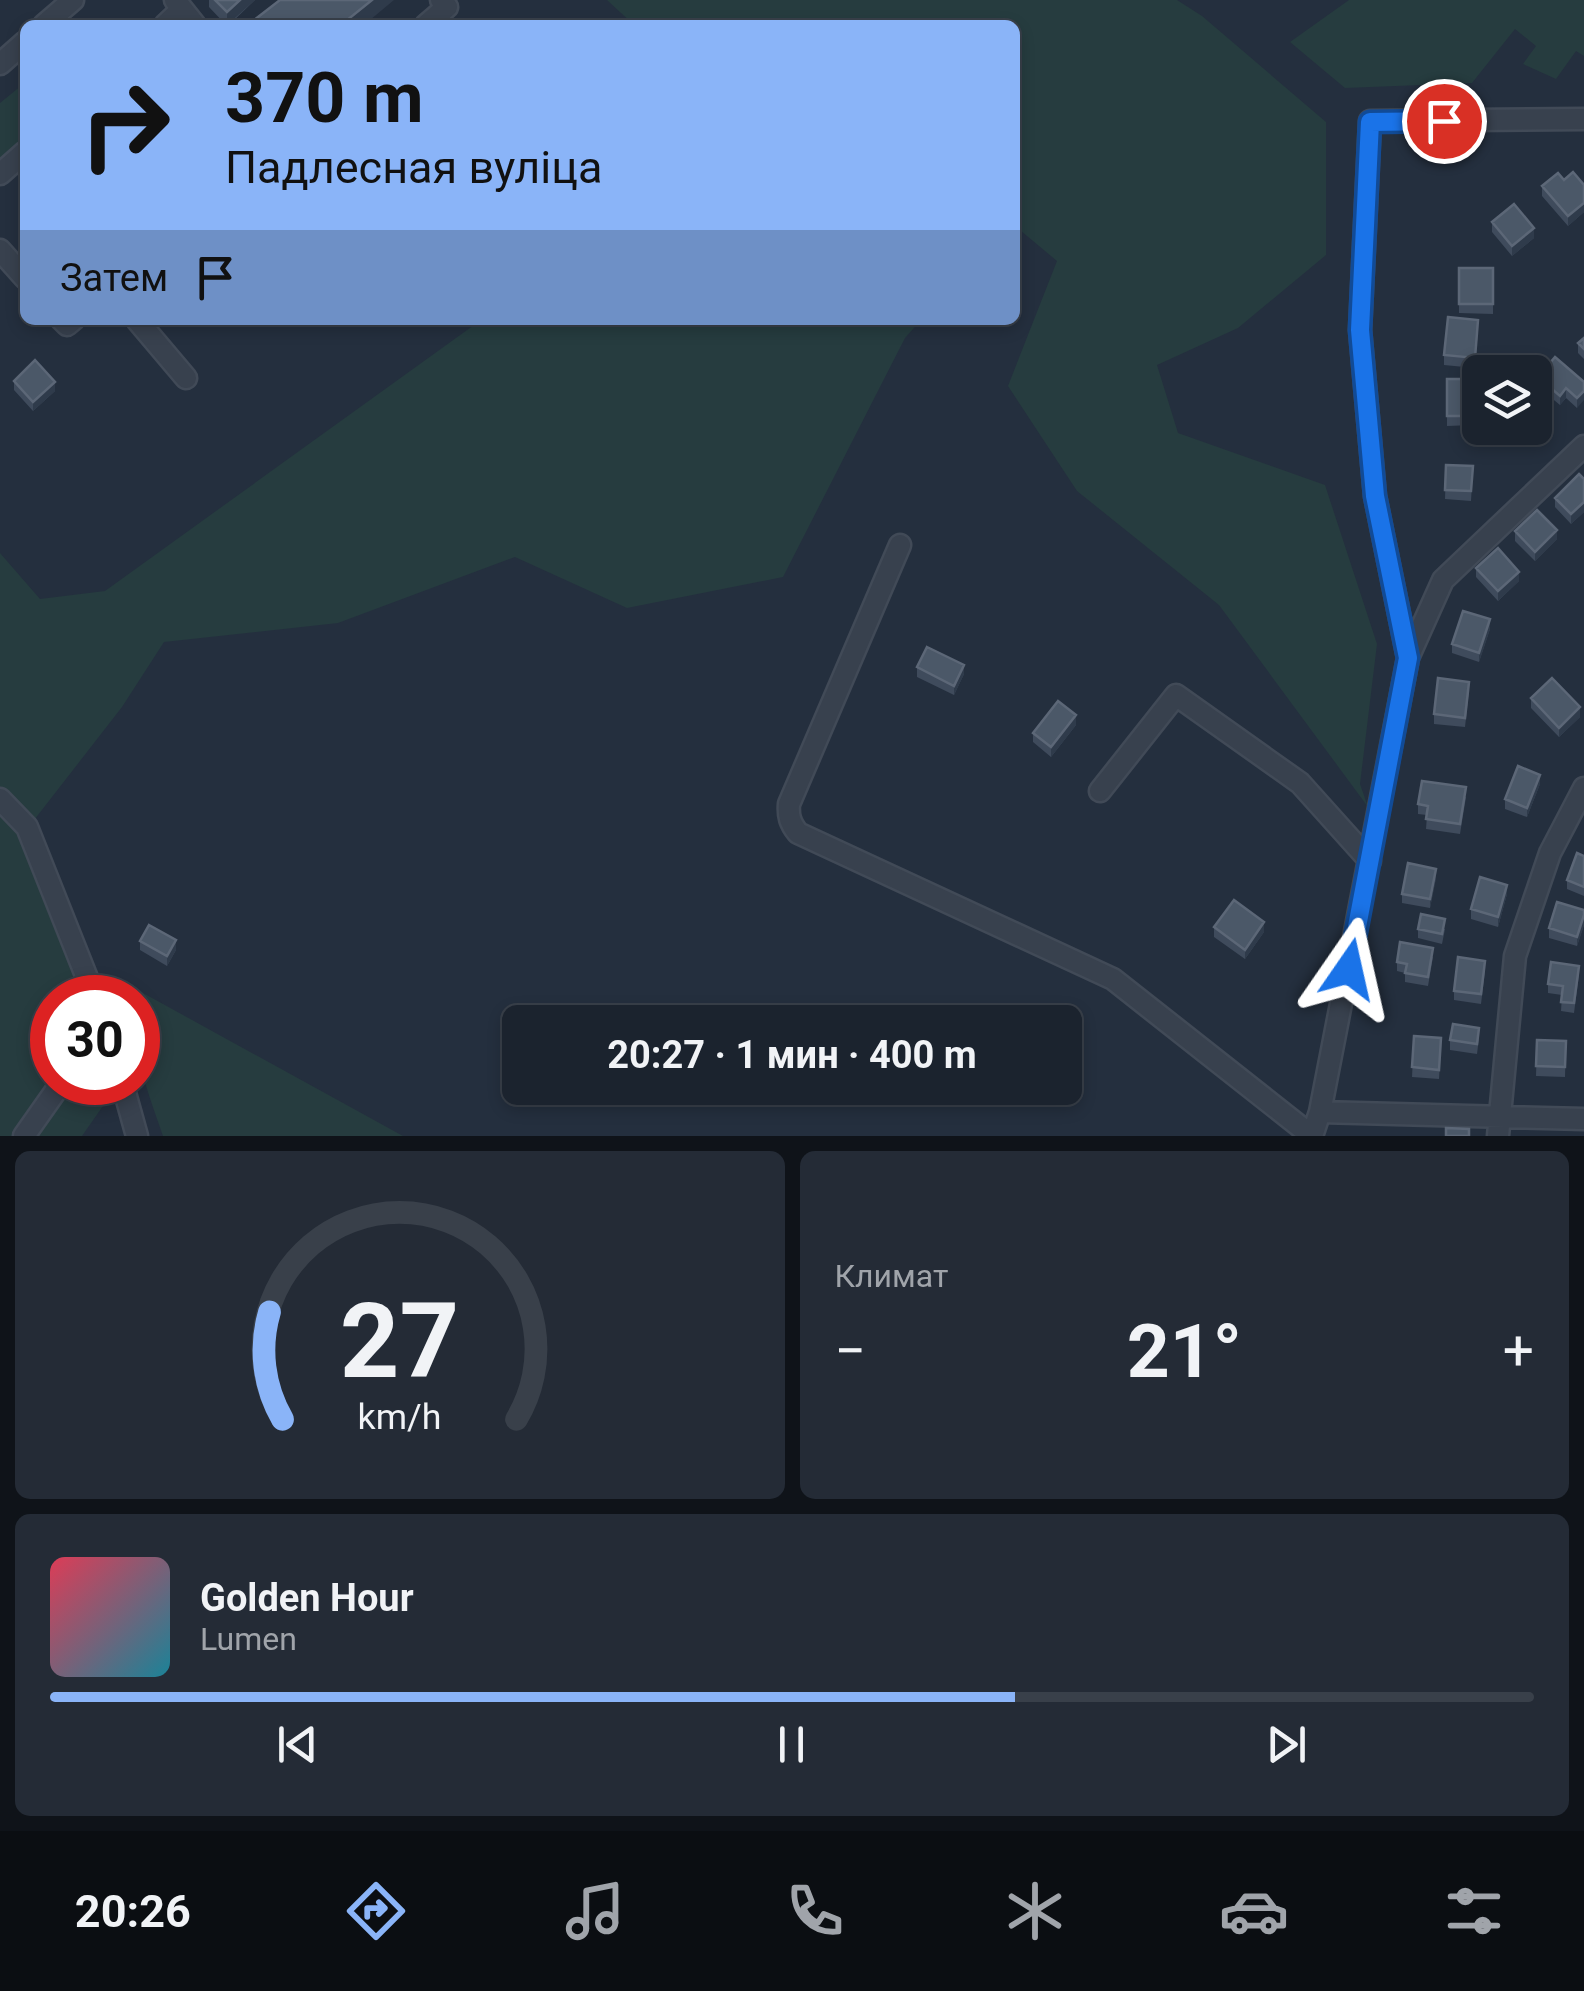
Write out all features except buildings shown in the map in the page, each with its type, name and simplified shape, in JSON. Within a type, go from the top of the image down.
[{"type":"street","points":[[50,20],[73,0]]},
{"type":"street","points":[[432,20],[447,7],[441,0]]},
{"type":"street","points":[[0,64],[20,46]]},
{"type":"street","points":[[1408,658],[1375,496],[1360,330],[1370,122],[1584,120]]},
{"type":"street","points":[[0,174],[20,156]]},
{"type":"street","points":[[0,250],[20,272]]},
{"type":"street","points":[[141,325],[186,378]]},
{"type":"street","points":[[900,544],[789,804],[788,814],[794,828],[1113,979],[1312,1136],[1320,1112],[1408,658],[1443,580],[1584,446]]},
{"type":"street","points":[[1100,790],[1176,694],[1300,783],[1370,861]]},
{"type":"street","points":[[1498,1126],[1516,956],[1550,853],[1584,788]]},
{"type":"street","points":[[0,799],[27,827],[86,975]]},
{"type":"street","points":[[24,1136],[46,1105]]},
{"type":"street","points":[[128,1105],[137,1136]]},
{"type":"street","points":[[1320,1112],[1498,1126],[1584,1119]]},
{"type":"green space","points":[[607,0],[1177,0],[1202,16],[1326,122],[1326,255],[1238,328],[1157,365],[1178,433],[1325,485],[1377,644],[1360,784],[1368,807],[1219,605],[1077,491],[1008,386],[1057,261],[1020,230],[1020,20],[629,20]]},
{"type":"green space","points":[[1349,0],[1584,0],[1584,56],[1576,51],[1556,79],[1523,64],[1536,46],[1515,29],[1472,83],[1345,88],[1290,42]]},
{"type":"green space","points":[[20,87],[20,147],[0,165],[0,103]]},
{"type":"green space","points":[[474,325],[917,325],[905,338],[783,577],[627,608],[515,557],[338,623],[164,642],[122,707],[24,833],[76,975],[30,975],[30,1105],[104,1105],[82,1136],[0,1136],[0,553],[40,599],[105,591]]},
{"type":"green space","points":[[160,1002],[403,1136],[163,1136],[153,1105],[160,1105]]},
{"type":"route","points":[[1349,969],[1408,658],[1375,496],[1360,330],[1370,122],[1444,121]]}]
